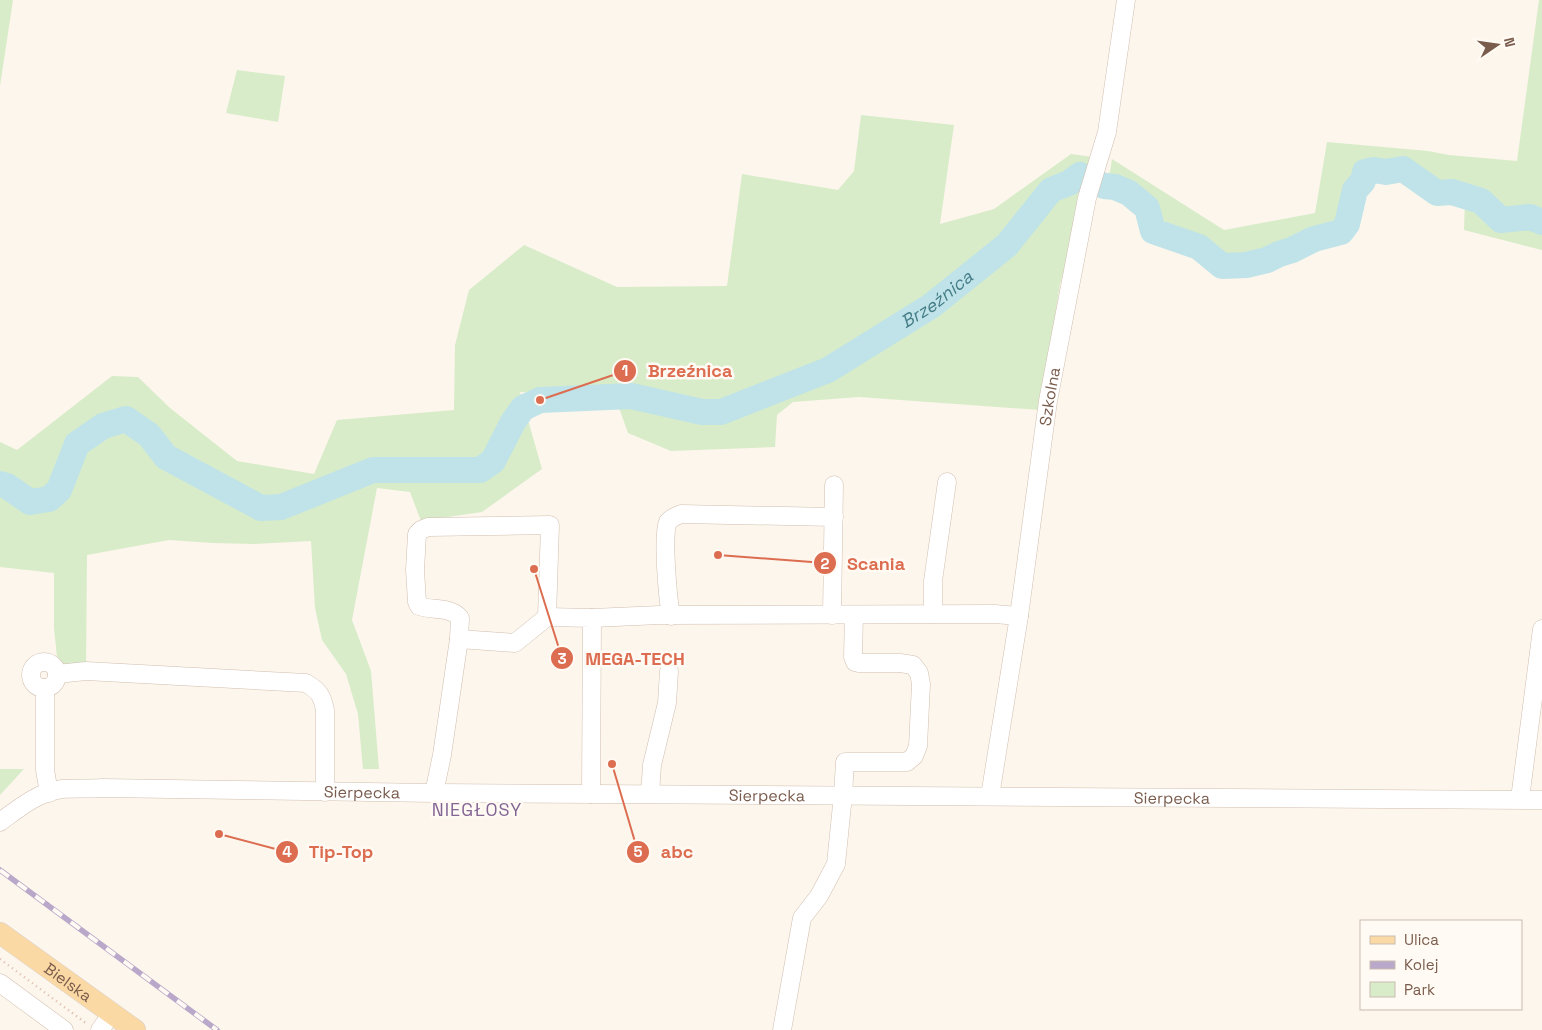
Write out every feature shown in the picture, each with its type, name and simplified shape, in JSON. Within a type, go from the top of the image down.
[{"type":"main road","name":"Bielska","points":[[0,933],[101,1023],[136,1030]]},
{"type":"street","name":"Szkolna","points":[[990,796],[1019,616],[1048,401],[1088,198],[1107,132],[1126,0]]},
{"type":"street","points":[[933,614],[933,581],[947,482]]},
{"type":"street","points":[[832,615],[834,485]]},
{"type":"street","points":[[671,616],[665,535],[669,521],[675,516],[681,514],[834,517]]},
{"type":"street","points":[[434,793],[442,755],[459,639],[460,618],[456,613],[450,611],[419,606],[417,602],[415,570],[417,534],[421,530],[428,528],[550,525],[547,617]]},
{"type":"street","points":[[459,639],[515,643],[547,617],[933,614],[1019,616]]},
{"type":"street","points":[[782,1030],[802,918],[819,896],[836,864],[845,762],[907,762],[914,756],[918,746],[921,684],[919,672],[913,666],[900,663],[855,662],[853,657],[854,615]]},
{"type":"street","points":[[591,794],[592,618]]},
{"type":"street","points":[[1520,800],[1542,629]]},
{"type":"street","points":[[650,794],[653,758],[667,703],[668,671]]},
{"type":"street","points":[[48,793],[45,770],[45,688],[53,684],[57,674],[86,672],[306,683],[317,689],[325,710],[325,792]]},
{"type":"street","name":"Sierpecka","points":[[0,822],[27,802],[48,793],[61,789],[102,788],[434,793],[1542,800]]},
{"type":"street","points":[[0,983],[64,1030]]},
{"type":"path","points":[[0,959],[101,1023]]},
{"type":"green space","points":[[0,0],[13,0],[0,86]]},
{"type":"green space","points":[[1539,0],[1542,0],[1542,219],[1529,214],[1502,217],[1482,198],[1446,189],[1439,191],[1403,167],[1383,169],[1374,166],[1361,171],[1360,180],[1351,188],[1343,226],[1334,232],[1314,234],[1286,249],[1277,248],[1266,258],[1224,263],[1191,238],[1169,235],[1155,226],[1155,211],[1134,187],[1122,182],[1103,180],[1103,176],[1110,172],[1112,159],[1224,230],[1315,213],[1327,142],[1517,161]]},
{"type":"green space","points":[[237,70],[285,76],[278,122],[226,113]]},
{"type":"green space","points":[[861,115],[954,125],[940,224],[994,209],[1071,154],[1093,157],[1088,177],[1079,192],[1068,259],[1060,284],[1040,410],[859,397],[793,402],[777,415],[775,447],[671,451],[628,433],[611,385],[579,395],[520,392],[542,469],[482,512],[421,521],[410,492],[377,488],[352,620],[371,671],[379,769],[363,769],[358,714],[346,674],[322,640],[315,608],[311,541],[254,544],[169,540],[87,555],[86,668],[58,667],[54,628],[54,573],[0,567],[0,442],[17,450],[112,376],[138,377],[170,408],[237,461],[314,474],[337,420],[454,410],[455,345],[469,290],[524,245],[617,287],[727,286],[742,174],[838,190],[854,171]]},
{"type":"green space","points":[[1465,199],[1480,203],[1499,223],[1528,219],[1542,226],[1542,250],[1464,230]]},
{"type":"green space","points":[[0,769],[24,769],[0,795]]},
{"type":"waterway","name":"Brzeźnica","points":[[0,484],[7,486],[30,502],[49,499],[59,490],[77,444],[103,426],[126,419],[149,435],[166,457],[261,508],[281,507],[373,470],[480,470],[493,461],[513,422],[523,408],[540,400],[631,396],[702,412],[721,412],[828,370],[931,306],[1007,245],[1051,190],[1069,183],[1080,175],[1104,186],[1115,187],[1129,193],[1147,208],[1153,231],[1199,247],[1222,266],[1246,265],[1267,260],[1314,239],[1341,232],[1347,224],[1355,190],[1363,181],[1365,172],[1374,170],[1386,172],[1403,169],[1437,193],[1452,192],[1481,201],[1501,220],[1530,217],[1542,222]]},
{"type":"railway","points":[[0,870],[217,1030]]},
{"type":"place","name":"Brzeźnica","points":[[540,400]]},
{"type":"place","name":"Scania","points":[[718,555]]},
{"type":"place","name":"MEGA-TECH","points":[[534,569]]},
{"type":"place","name":"abc","points":[[612,764]]},
{"type":"place","name":"Tip-Top","points":[[219,834]]},
{"type":"district","name":"NIEGŁOSY","points":[[477,810]]}]
